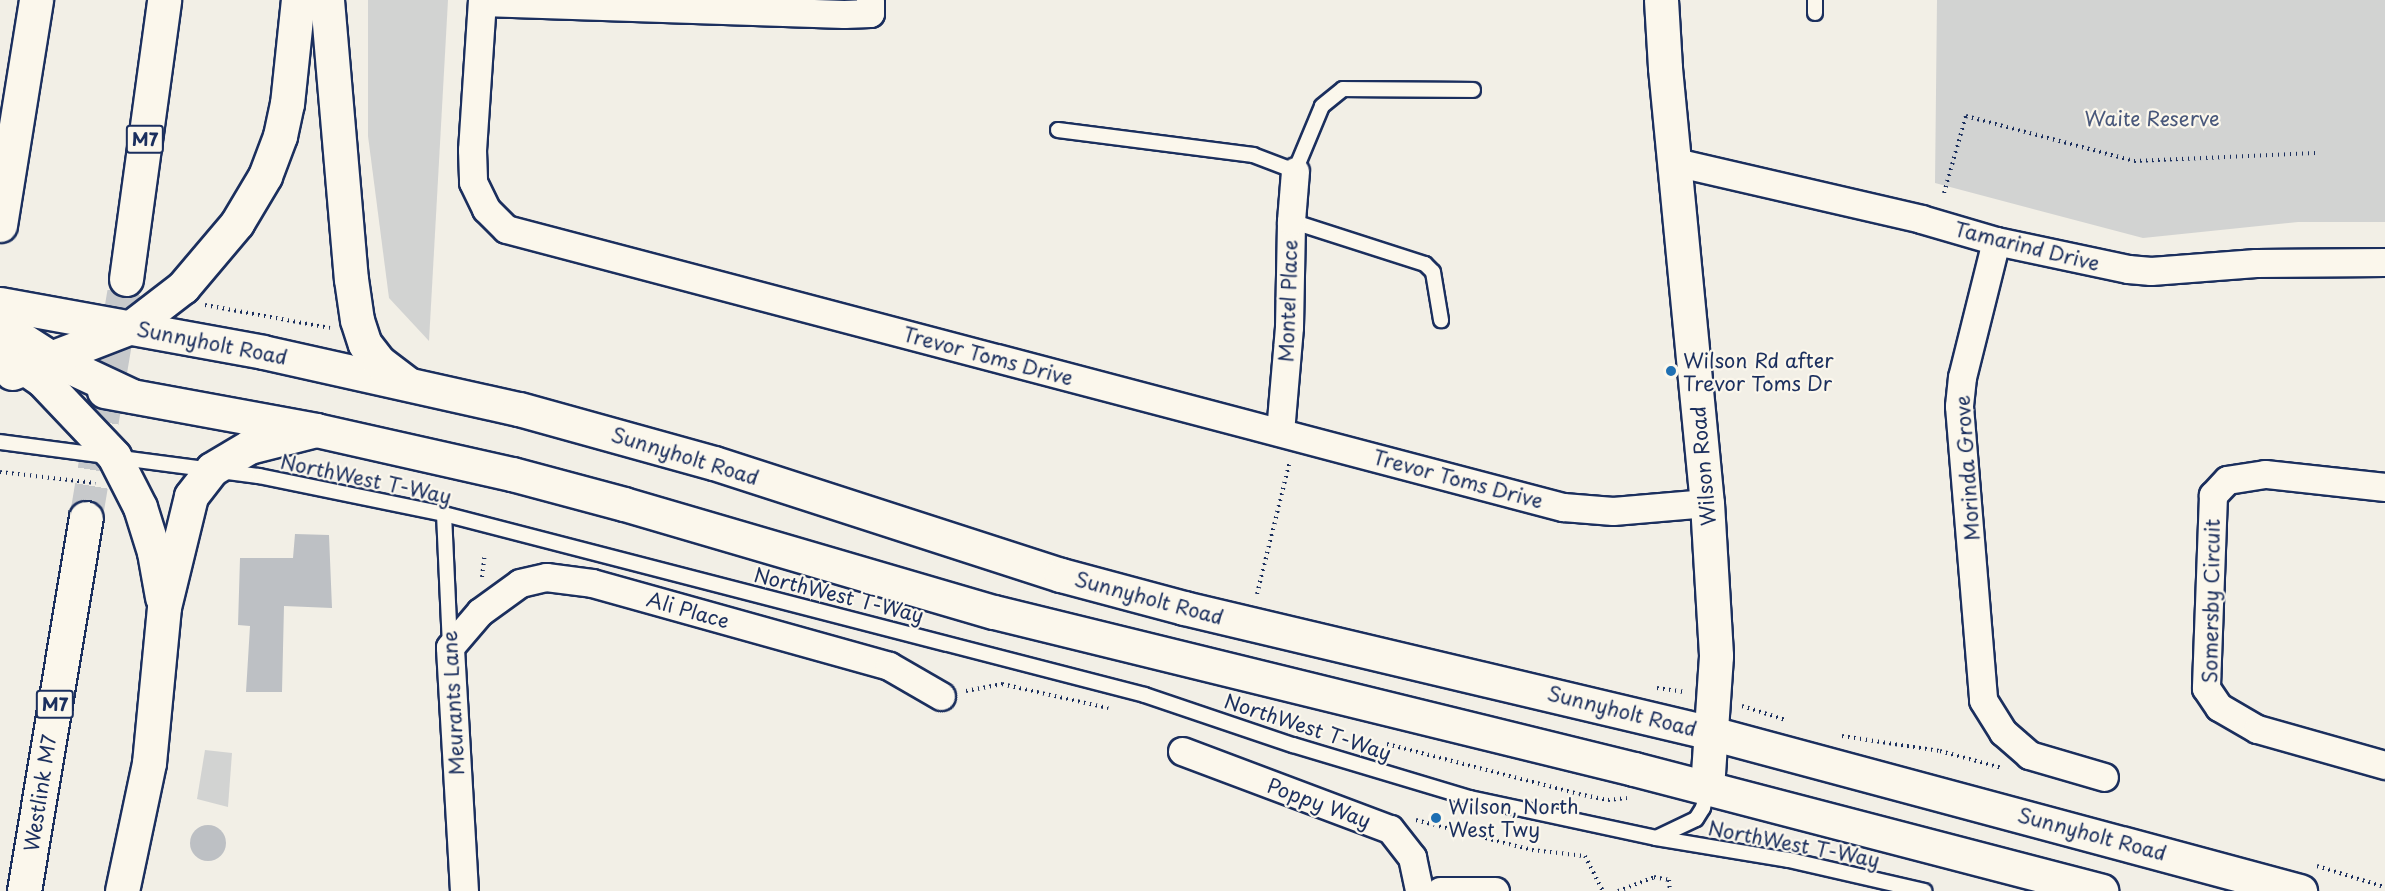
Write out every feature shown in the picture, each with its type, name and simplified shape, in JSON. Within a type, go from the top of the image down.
[{"type":"main road","points":[[0,225],[36,0]]},
{"type":"main road","name":"M7","points":[[126,279],[164,0]]},
{"type":"main road","points":[[16,358],[131,327],[183,287],[237,223],[265,176],[280,136],[287,104],[298,0]]},
{"type":"main road","points":[[327,0],[351,279],[357,320],[365,344],[379,362],[408,383]]},
{"type":"main road","name":"Wilson Road","points":[[1661,0],[1665,68],[1676,162],[1707,503],[1716,656],[1707,789]]},
{"type":"main road","name":"Sunnyholt Road","points":[[0,304],[131,327],[408,383],[634,439],[931,535],[1139,596],[1711,733],[2286,889]]},
{"type":"main road","points":[[16,358],[90,320]]},
{"type":"main road","points":[[16,358],[132,396],[316,430],[512,474],[624,504],[994,612],[1707,789],[2101,891]]},
{"type":"main road","points":[[16,358],[140,507],[154,552],[164,607]]},
{"type":"main road","points":[[122,891],[149,763],[164,607],[191,496],[212,469],[249,447],[316,430]]},
{"type":"main road","name":"Westlink M7","points":[[24,891],[86,518]]},
{"type":"street","points":[[482,1],[844,14],[870,6]]},
{"type":"street","name":"Trevor Toms Drive","points":[[482,1],[472,150],[473,182],[486,209],[506,229],[1563,507],[1612,511],[1707,503]]},
{"type":"street","name":"Tamarind Drive","points":[[1676,162],[1921,219],[1996,241],[2128,269],[2151,271],[2256,263],[2385,262]]},
{"type":"street","name":"Montel Place","points":[[1288,434],[1291,221],[1295,171]]},
{"type":"street","name":"Morinda Grove","points":[[1996,241],[1966,359],[1959,406],[1983,700],[2003,732],[2029,755],[2104,777]]},
{"type":"street","name":"Somersby Circuit","points":[[2385,487],[2265,474],[2228,480],[2213,495],[2205,688],[2219,707],[2257,729],[2385,765]]},
{"type":"street","name":"Ali Place","points":[[450,647],[480,612],[506,592],[534,579],[560,577],[592,583],[889,666],[941,696]]},
{"type":"street","name":"Meurants Lane","points":[[450,647],[464,891]]},
{"type":"street","name":"Poppy Way","points":[[1182,751],[1390,829],[1412,857],[1419,891]]},
{"type":"street","points":[[1440,891],[1495,891]]},
{"type":"lane","points":[[1058,130],[1253,156],[1295,171],[1322,106],[1343,88],[1473,90]]},
{"type":"lane","points":[[1291,221],[1425,264],[1433,272],[1441,320]]},
{"type":"lane","name":"NorthWest T-Way","points":[[0,442],[109,470],[212,469],[444,514],[1145,695],[1293,745],[1470,798],[1656,838],[1789,860],[1924,891]]},
{"type":"lane","name":"Meurants Lane","points":[[444,514],[450,647]]},
{"type":"lane","name":"NorthWest T-Way","points":[[1656,838],[1696,819],[1703,807],[1707,789]]},
{"type":"path","points":[[1944,194],[1966,116],[2134,161],[2316,153]]},
{"type":"path","points":[[200,304],[326,329],[339,325]]},
{"type":"path","points":[[1257,594],[1288,434]]},
{"type":"path","points":[[0,472],[109,470]]},
{"type":"path","points":[[481,580],[485,554]]},
{"type":"path","points":[[1246,592],[1268,597]]},
{"type":"path","points":[[1653,687],[1672,689]]},
{"type":"path","points":[[1387,744],[1579,794],[1608,800],[1620,800],[1631,795]]},
{"type":"path","points":[[1618,891],[1654,877],[1669,880],[1670,891]]},
{"type":"green space","points":[[368,0],[448,0],[429,341],[389,298],[368,136]]},
{"type":"green space","name":"Waite Reserve","points":[[1937,0],[2385,0],[2385,222],[2298,222],[2143,238],[1935,183]]},
{"type":"green space","points":[[205,750],[232,753],[228,807],[197,799]]},
{"type":"building","points":[[295,534],[329,535],[332,608],[284,606],[282,692],[246,692],[250,626],[238,625],[240,558],[293,558]]},
{"type":"building","points":[[208,825],[221,830],[226,843],[221,856],[208,861],[195,856],[190,843],[195,830]]},
{"type":"tunnel","points":[[86,518],[126,279]]},
{"type":"place","name":"Wilson Rd after Trevor Toms Dr","points":[[1671,371]]},
{"type":"place","name":"Wilson, North West Twy","points":[[1436,818]]}]
